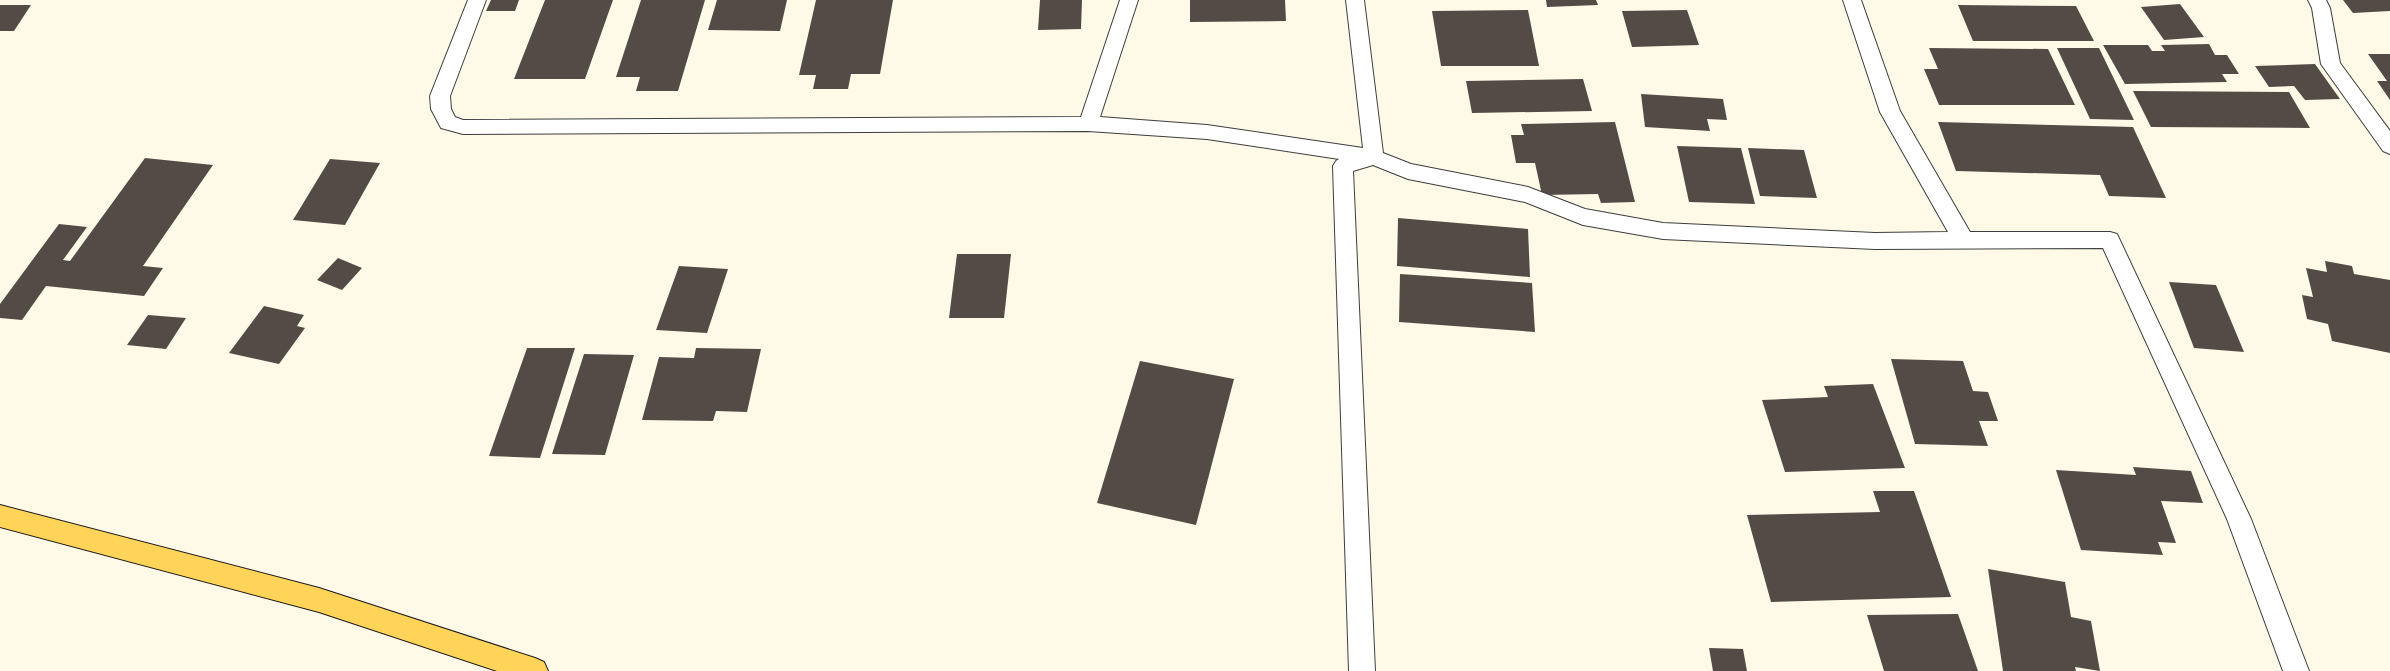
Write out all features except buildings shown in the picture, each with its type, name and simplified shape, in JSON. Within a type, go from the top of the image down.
[{"type":"main road","points":[[0,516],[319,600],[535,671]]},
{"type":"street","points":[[477,0],[440,96],[441,109],[448,123],[463,126],[1088,124],[1207,132],[1374,157],[1408,171],[1528,195],[1583,216],[1663,231],[1875,241],[2110,240],[2239,519],[2296,671]]},
{"type":"street","points":[[1088,124],[1129,0]]},
{"type":"street","points":[[1356,0],[1374,157]]},
{"type":"street","points":[[1852,0],[1890,112],[1964,241]]},
{"type":"street","points":[[2317,0],[2320,8],[2331,64],[2390,146]]},
{"type":"street","points":[[1362,671],[1343,166],[1374,157]]}]
